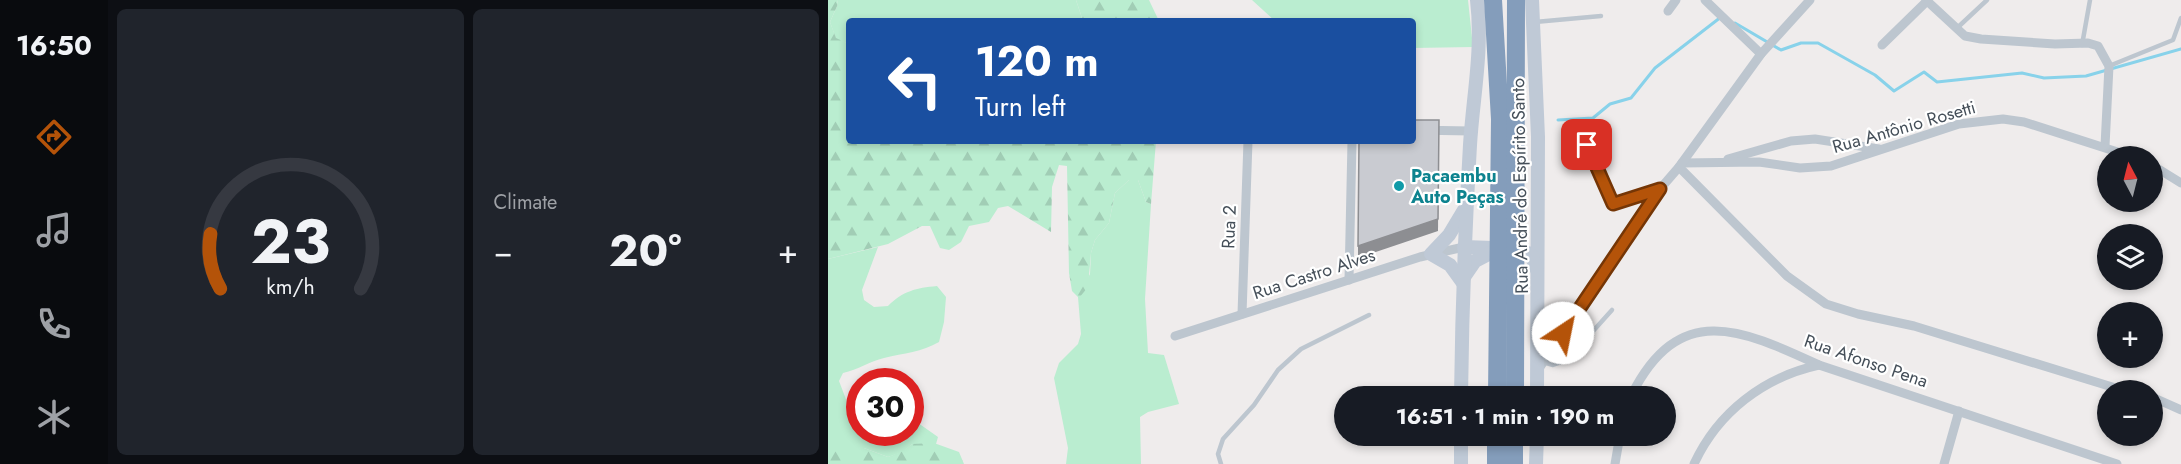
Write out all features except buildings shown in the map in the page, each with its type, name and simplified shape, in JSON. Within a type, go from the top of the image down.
[{"type":"highway","points":[[1493,0],[1500,98],[1504,244],[1514,386]]},
{"type":"highway","points":[[1504,244],[1516,0]]},
{"type":"highway","points":[[1498,386],[1507,273]]},
{"type":"highway","points":[[1496,446],[1496,464]]},
{"type":"highway","points":[[1514,446],[1514,464]]},
{"type":"street","points":[[1461,386],[1466,207],[1471,131],[1480,56],[1477,0]]},
{"type":"street","name":"Rua André do Espírito Santo","points":[[1532,0],[1539,281],[1538,386]]},
{"type":"street","points":[[1534,25],[1537,0]]},
{"type":"street","points":[[1668,11],[1676,0]]},
{"type":"street","points":[[1705,0],[1761,54]]},
{"type":"street","points":[[1540,367],[1660,189],[1681,165],[1761,54],[1810,0]]},
{"type":"street","points":[[1882,45],[1927,1],[1965,36],[2098,46],[2109,66],[2105,146]]},
{"type":"street","name":"Rua Antônio Rosetti","points":[[1681,165],[1720,161],[1759,162],[1800,168],[1848,161],[1959,124],[2003,119],[2025,122],[2105,146]]},
{"type":"street","points":[[1416,130],[1471,131]]},
{"type":"street","points":[[1720,161],[1791,141],[1815,139],[1885,150]]},
{"type":"street","name":"Rua 2","points":[[1242,314],[1248,144]]},
{"type":"street","points":[[1349,280],[1352,144]]},
{"type":"street","points":[[1587,145],[1613,204],[1660,189]]},
{"type":"street","points":[[1848,161],[1849,146]]},
{"type":"street","points":[[1756,150],[1759,162]]},
{"type":"street","points":[[1681,165],[1787,276],[1826,304],[1858,314],[1914,326],[2097,382]]},
{"type":"street","points":[[2163,172],[2181,183]]},
{"type":"street","points":[[1463,283],[1449,265],[1431,254],[1449,235],[1466,207]]},
{"type":"street","points":[[1463,283],[1471,265],[1504,244]]},
{"type":"street","points":[[1464,247],[1504,244],[1528,252],[1535,263],[1539,281]]},
{"type":"street","name":"Rua Castro Alves","points":[[1175,336],[1431,254],[1464,247]]},
{"type":"street","name":"Rua Afonso Pena","points":[[1636,386],[1666,347],[1697,331],[1718,330],[1740,334],[1776,346],[1819,365],[2115,463]]},
{"type":"street","points":[[1694,464],[1714,430],[1737,405],[1760,387],[1819,365]]},
{"type":"street","points":[[2163,402],[2181,410]]},
{"type":"street","points":[[1944,464],[1959,411]]},
{"type":"street","points":[[1461,446],[1461,464]]},
{"type":"street","points":[[1536,464],[1537,446]]},
{"type":"street","points":[[1615,464],[1618,446]]},
{"type":"lane","points":[[1956,29],[1987,0]]},
{"type":"lane","points":[[2082,45],[2090,0]]},
{"type":"lane","points":[[1534,25],[1601,16]]},
{"type":"lane","points":[[2109,66],[2173,40],[2181,18]]},
{"type":"lane","points":[[1540,367],[1567,360],[1612,310]]},
{"type":"lane","points":[[1221,464],[1218,454],[1223,439],[1254,405],[1278,370],[1301,349],[1370,315]]},
{"type":"green space","points":[[828,0],[837,0],[838,4],[830,22],[836,38],[846,43],[846,144],[1156,144],[1151,204],[1146,202],[1138,180],[1129,180],[1115,193],[1109,223],[1095,240],[1091,253],[1088,287],[1079,298],[1072,291],[1069,273],[1067,166],[1059,165],[1052,187],[1051,232],[1008,206],[998,208],[989,222],[969,226],[961,242],[949,250],[940,248],[930,226],[922,226],[888,244],[828,259]]},
{"type":"green space","points":[[837,0],[1076,0],[1082,18],[846,18],[846,43],[836,39],[830,22],[838,4]]},
{"type":"green space","points":[[1076,0],[1149,0],[1158,18],[1082,18]]},
{"type":"green space","points":[[1252,0],[1468,0],[1473,47],[1416,48],[1416,18],[1272,18]]},
{"type":"green space","points":[[1129,180],[1138,180],[1146,202],[1151,204],[1145,299],[1148,353],[1164,355],[1179,404],[1148,412],[1140,417],[1141,464],[1066,464],[1068,448],[1054,378],[1059,363],[1078,344],[1081,334],[1078,297],[1090,274],[1091,253],[1095,240],[1109,223],[1115,193]]},
{"type":"green space","points":[[878,247],[862,290],[864,300],[874,307],[888,306],[910,291],[937,286],[946,297],[944,322],[939,342],[919,350],[879,359],[859,368],[846,368],[846,372],[843,373],[839,381],[846,399],[846,446],[910,446],[903,452],[888,457],[864,448],[828,448],[828,259]]},
{"type":"green space","points":[[924,427],[938,437],[936,444],[924,444]]},
{"type":"green space","points":[[924,443],[934,443],[959,452],[964,464],[828,464],[828,448],[864,448],[888,457],[909,446],[924,446]]},
{"type":"waterway","points":[[1558,120],[1593,118],[1610,104],[1631,98],[1655,68],[1721,17]]},
{"type":"waterway","points":[[1735,23],[1781,50],[1801,43],[1818,43],[1875,75],[1894,91],[1924,72],[1937,82],[2022,73],[2044,78],[2086,76],[2181,49]]},
{"type":"place","name":"Pacaembu Auto Peças","points":[[1399,186]]},
{"type":"route","points":[[1563,333],[1660,189],[1625,202],[1611,203],[1587,145]]}]
